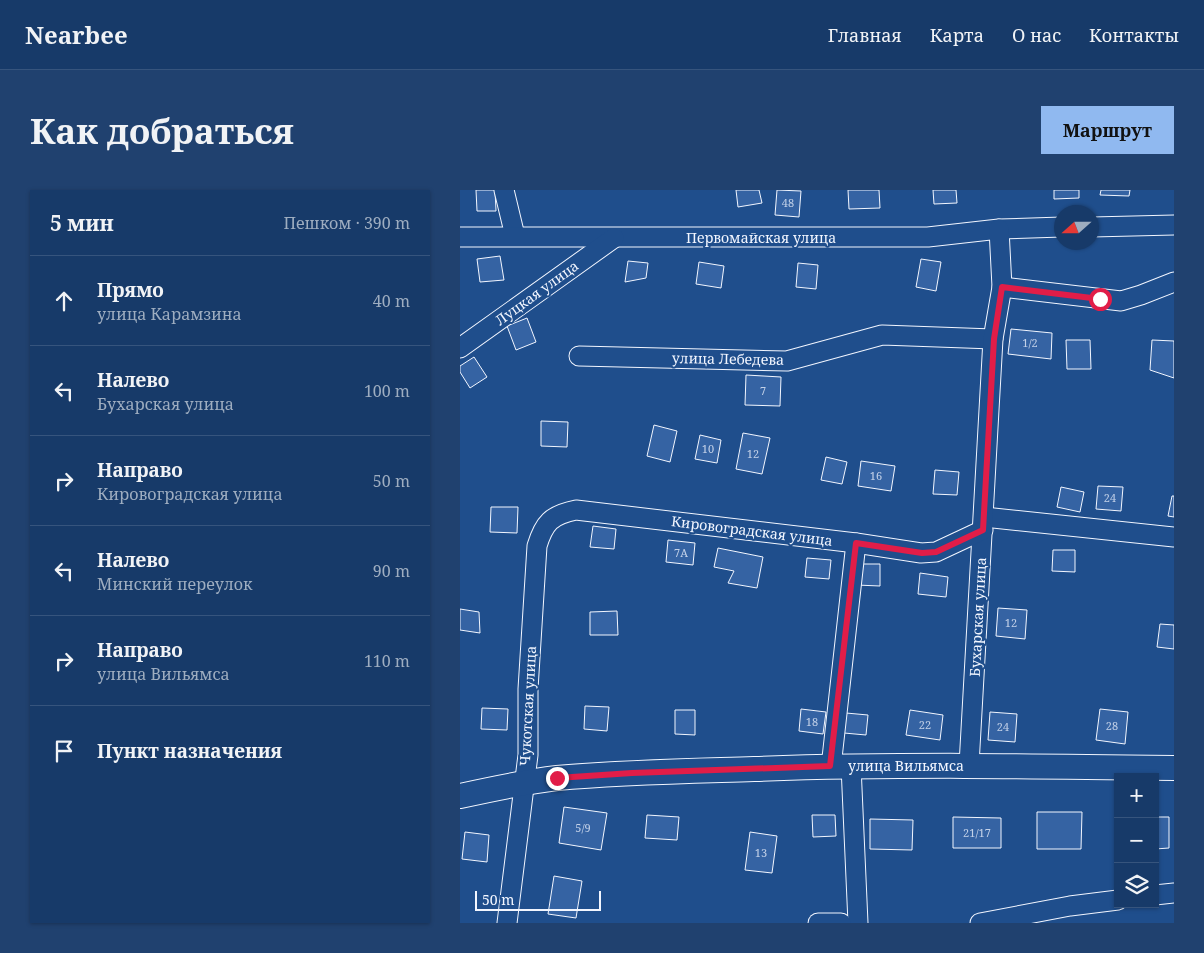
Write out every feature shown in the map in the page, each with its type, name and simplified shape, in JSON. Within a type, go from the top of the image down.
[{"type":"main road","name":"улица Вильямса","points":[[460,796],[557,778],[632,773],[841,766],[969,765],[1174,768]]},
{"type":"street","points":[[504,190],[515,236]]},
{"type":"street","points":[[1099,227],[1174,225]]},
{"type":"street","name":"Первомайская улица","points":[[460,237],[928,237],[999,229],[1054,227]]},
{"type":"street","name":"Бухарская улица","points":[[969,765],[994,339],[1002,287],[999,229]]},
{"type":"street","name":"Луцкая улица","points":[[460,348],[614,238]]},
{"type":"street","points":[[1002,287],[1122,301],[1174,282]]},
{"type":"street","name":"улица Лебедева","points":[[579,356],[787,361],[882,336],[994,339]]},
{"type":"street","name":"Кировоградская улица","points":[[576,510],[856,543],[922,553],[936,552],[983,524]]},
{"type":"street","name":"Чукотская улица","points":[[506,923],[528,755],[528,689],[536,546],[542,530],[552,518],[564,512],[576,510]]},
{"type":"street","points":[[983,524],[1174,537]]},
{"type":"street","points":[[856,543],[841,766],[858,923]]},
{"type":"street","points":[[1159,895],[1174,893]]},
{"type":"street","points":[[980,923],[1070,906],[1114,900]]},
{"type":"street","points":[[818,923],[841,923]]},
{"type":"building","points":[[476,190],[495,190],[496,211],[477,211]]},
{"type":"building","points":[[736,190],[759,190],[762,203],[738,207]]},
{"type":"building","points":[[777,190],[801,191],[799,217],[775,215]]},
{"type":"building","points":[[848,190],[879,190],[880,208],[849,209]]},
{"type":"building","points":[[933,190],[956,190],[957,203],[934,204]]},
{"type":"building","points":[[1054,190],[1079,190],[1079,198],[1054,199]]},
{"type":"building","points":[[1101,190],[1130,190],[1129,196],[1100,195]]},
{"type":"building","points":[[500,256],[504,280],[480,282],[477,259]]},
{"type":"building","points":[[921,259],[941,262],[936,291],[916,287]]},
{"type":"building","points":[[628,261],[648,263],[646,278],[625,282]]},
{"type":"building","points":[[699,262],[724,266],[721,288],[696,284]]},
{"type":"building","points":[[798,263],[818,265],[816,289],[796,287]]},
{"type":"building","points":[[527,318],[536,342],[516,350],[507,326]]},
{"type":"building","points":[[1011,329],[1052,333],[1051,359],[1008,354]]},
{"type":"building","points":[[1066,340],[1090,340],[1091,369],[1067,369]]},
{"type":"building","points":[[1152,340],[1174,341],[1174,378],[1150,370]]},
{"type":"building","points":[[474,357],[487,377],[470,388],[460,372],[460,366]]},
{"type":"building","points":[[746,375],[781,377],[780,406],[745,405]]},
{"type":"building","points":[[541,421],[568,422],[567,447],[541,446]]},
{"type":"building","points":[[654,425],[677,431],[670,462],[647,456]]},
{"type":"building","points":[[743,433],[770,438],[762,474],[736,469]]},
{"type":"building","points":[[700,435],[721,440],[717,463],[695,459]]},
{"type":"building","points":[[826,457],[847,462],[842,484],[821,480]]},
{"type":"building","points":[[861,461],[895,466],[891,491],[858,486]]},
{"type":"building","points":[[935,470],[959,472],[957,495],[933,494]]},
{"type":"building","points":[[1098,486],[1123,487],[1121,511],[1096,509]]},
{"type":"building","points":[[1061,487],[1084,492],[1080,512],[1057,507]]},
{"type":"building","points":[[1172,496],[1174,496],[1174,517],[1168,516]]},
{"type":"building","points":[[491,507],[518,507],[517,533],[490,532]]},
{"type":"building","points":[[593,526],[616,529],[614,549],[590,547]]},
{"type":"building","points":[[668,540],[695,543],[693,565],[666,562]]},
{"type":"building","points":[[718,548],[763,557],[757,588],[728,583],[734,571],[714,567]]},
{"type":"building","points":[[1053,550],[1075,550],[1075,572],[1052,571]]},
{"type":"building","points":[[807,558],[831,560],[829,579],[805,577]]},
{"type":"building","points":[[856,564],[880,564],[880,586],[856,585]]},
{"type":"building","points":[[920,573],[948,577],[946,597],[918,594]]},
{"type":"building","points":[[998,608],[1027,610],[1025,639],[996,636]]},
{"type":"building","points":[[460,609],[479,612],[480,633],[460,630]]},
{"type":"building","points":[[617,611],[618,635],[590,635],[590,612]]},
{"type":"building","points":[[1160,624],[1174,625],[1174,649],[1157,647]]},
{"type":"building","points":[[585,706],[609,707],[607,731],[584,729]]},
{"type":"building","points":[[482,708],[508,709],[507,730],[481,729]]},
{"type":"building","points":[[801,709],[826,712],[823,734],[799,731]]},
{"type":"building","points":[[1100,709],[1128,712],[1125,744],[1096,740]]},
{"type":"building","points":[[675,710],[695,710],[695,735],[675,734]]},
{"type":"building","points":[[910,710],[943,715],[940,740],[906,735]]},
{"type":"building","points":[[990,712],[1017,714],[1015,742],[988,740]]},
{"type":"building","points":[[846,713],[868,715],[866,735],[844,733]]},
{"type":"building","points":[[564,807],[607,813],[601,850],[559,843]]},
{"type":"building","points":[[1037,812],[1082,812],[1081,849],[1037,849]]},
{"type":"building","points":[[647,815],[679,817],[677,840],[645,838]]},
{"type":"building","points":[[812,815],[835,815],[836,836],[813,837]]},
{"type":"building","points":[[953,817],[1001,818],[1001,848],[953,848]]},
{"type":"building","points":[[1159,817],[1169,817],[1169,848],[1159,849]]},
{"type":"building","points":[[870,819],[913,820],[912,850],[870,849]]},
{"type":"building","points":[[465,832],[489,835],[487,862],[462,859]]},
{"type":"building","points":[[750,832],[777,836],[772,873],[745,870]]},
{"type":"building","points":[[554,876],[582,881],[576,918],[548,914]]},
{"type":"route","points":[[557,778],[632,773],[830,766],[856,543],[922,553],[936,552],[983,530],[994,339],[1002,287],[1100,299]]}]
